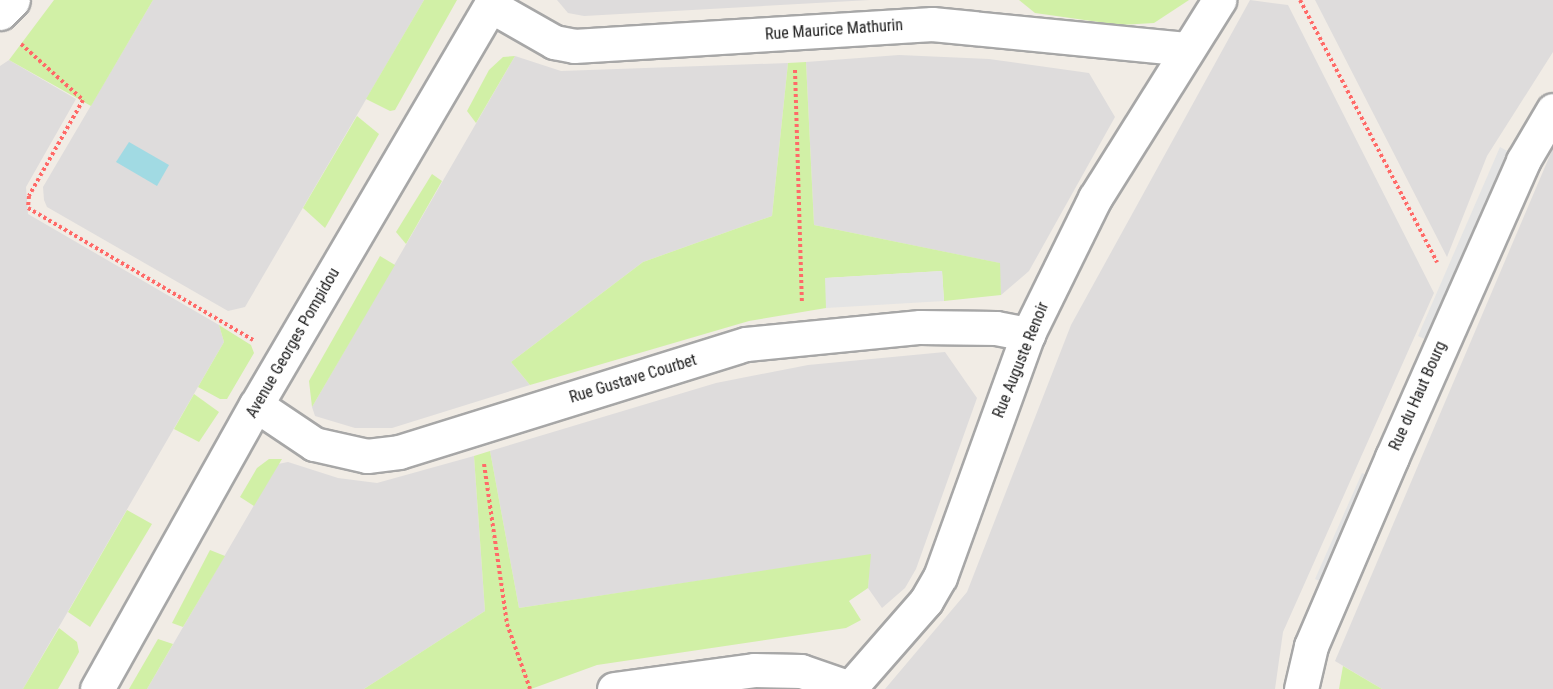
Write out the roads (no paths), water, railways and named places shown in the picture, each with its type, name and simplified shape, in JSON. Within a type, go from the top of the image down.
[{"type":"street","points":[[0,13],[13,0]]},
{"type":"street","name":"Rue Auguste Renoir","points":[[850,689],[926,601],[940,577],[1028,334],[1095,198],[1186,49],[1219,0]]},
{"type":"street","name":"Rue Maurice Mathurin","points":[[493,3],[554,42],[574,46],[794,33],[942,12],[1186,49]]},
{"type":"street","name":"Avenue Georges Pompidou","points":[[97,689],[256,405],[493,3]]},
{"type":"street","name":"Rue du Haut Bourg","points":[[1301,689],[1311,646],[1464,293],[1523,161],[1553,110]]},
{"type":"street","name":"Rue Gustave Courbet","points":[[256,405],[314,444],[367,456],[399,452],[746,344],[803,335],[920,327],[996,328],[1028,334]]},
{"type":"street","points":[[614,689],[754,670],[801,671],[850,689]]},
{"type":"water","points":[[129,142],[169,165],[157,186],[116,162]]}]
